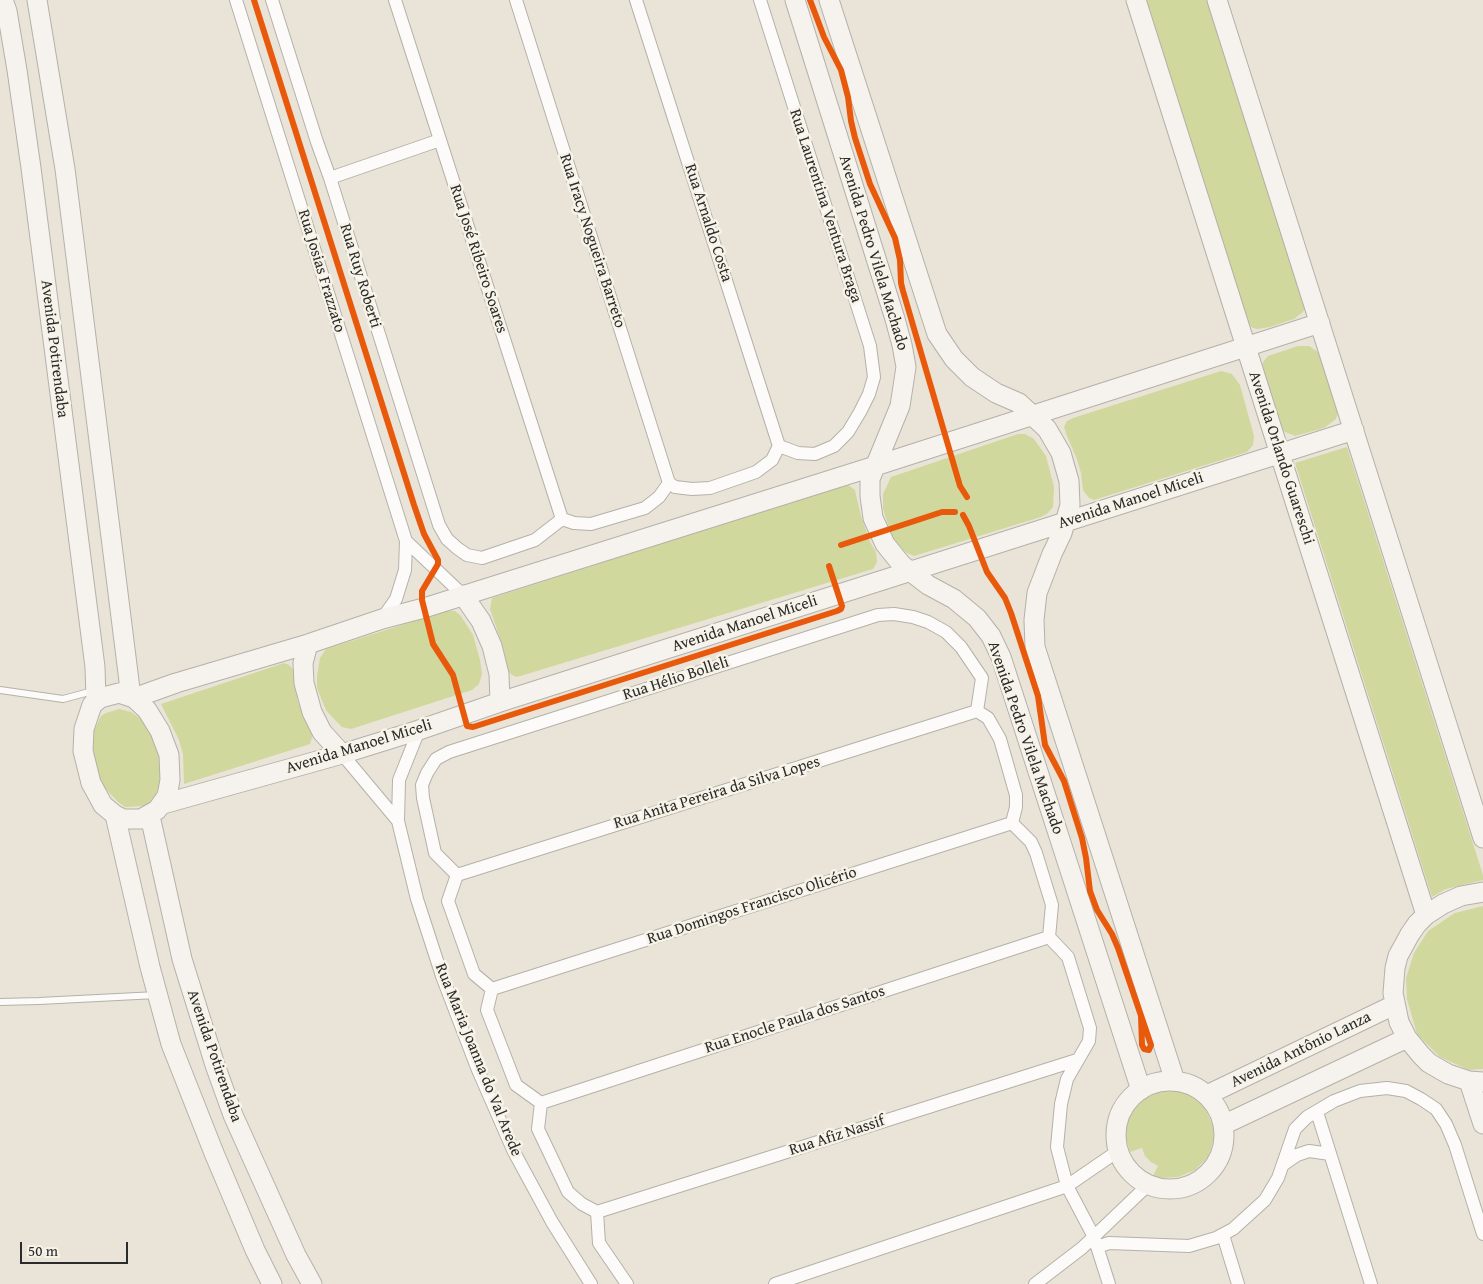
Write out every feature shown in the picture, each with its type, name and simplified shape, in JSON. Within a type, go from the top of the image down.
[{"type":"street","name":"Avenida Potirendaba","points":[[4,0],[16,62],[31,168],[95,667],[96,695]]},
{"type":"street","name":"Avenida Potirendaba","points":[[38,0],[65,169],[133,697]]},
{"type":"street","name":"Rua Josias Frazzato","points":[[236,0],[406,541],[405,570],[396,599],[382,619]]},
{"type":"street","name":"Rua Ruy Roberti","points":[[272,0],[330,178],[438,525],[447,539],[457,548],[467,555],[482,558],[535,540],[562,519]]},
{"type":"street","name":"Rua José Ribeiro Soares","points":[[395,0],[562,519]]},
{"type":"street","name":"Rua Iracy Nogueira Barreto","points":[[516,0],[669,483]]},
{"type":"street","name":"Rua Arnaldo Costa","points":[[636,0],[779,446]]},
{"type":"street","name":"Rua Laurentina Ventura Braga","points":[[760,0],[870,346],[874,377],[869,394],[860,412],[848,432],[834,446],[815,454],[798,453],[779,446]]},
{"type":"street","name":"Avenida Pedro Vilela Machado","points":[[796,0],[902,345],[906,367],[900,406],[870,479],[873,518],[885,544],[902,565],[928,585],[954,599],[977,618],[991,636],[1001,657],[1141,1090]]},
{"type":"street","points":[[829,0],[937,334],[954,359],[972,377],[996,393],[1019,403],[1047,429],[1061,453],[1069,481],[1070,505],[1062,533],[1037,593],[1034,620],[1036,648],[1175,1081]]},
{"type":"street","name":"Avenida Orlando Guareschi","points":[[1136,0],[1426,915]]},
{"type":"street","points":[[1217,0],[1483,838]]},
{"type":"street","points":[[330,178],[440,140]]},
{"type":"street","points":[[133,697],[875,466],[1320,323]]},
{"type":"street","name":"Avenida Manoel Miceli","points":[[156,810],[419,730],[500,702],[1354,430]]},
{"type":"street","points":[[562,519],[574,523],[591,524],[646,508],[659,497],[669,483],[675,487],[692,489],[710,488],[756,472],[772,460],[779,446]]},
{"type":"street","name":"Rua Josias Frazzato","points":[[406,541],[463,595]]},
{"type":"street","points":[[463,595],[481,621],[492,646],[499,674],[500,702]]},
{"type":"street","name":"Rua Hélio Bolleli","points":[[457,875],[435,853],[423,798],[422,785],[436,759],[448,752],[878,615],[894,614],[913,617],[928,622],[946,632],[961,647],[982,678],[977,711]]},
{"type":"street","points":[[308,644],[303,663],[304,683],[312,712],[322,732],[342,754]]},
{"type":"street","points":[[119,693],[133,697],[147,710],[156,722],[165,742],[169,755],[170,780],[169,789],[156,810],[132,820],[115,815],[103,805],[94,790],[83,751],[84,729],[96,695],[119,693]]},
{"type":"street","points":[[977,711],[988,718],[1000,739],[1016,795],[1016,807],[1012,822],[1031,842],[1036,853],[1052,904],[1049,937],[1068,957],[1090,1028],[1089,1041],[1068,1079],[1061,1104],[1057,1147],[1067,1186],[1095,1242],[1109,1284]]},
{"type":"street","name":"Rua Anita Pereira da Silva Lopes","points":[[457,875],[977,711]]},
{"type":"street","name":"Rua Maria Joanna do Val Arede","points":[[419,730],[399,780],[398,821],[417,899],[442,976],[478,1070],[514,1152],[552,1222],[591,1284]]},
{"type":"street","name":"Rua Maria Joanna do Val Arede","points":[[342,754],[398,821]]},
{"type":"street","name":"Avenida Potirendaba","points":[[156,810],[182,959],[214,1065],[233,1116],[296,1255],[312,1284]]},
{"type":"street","name":"Avenida Potirendaba","points":[[115,815],[158,995],[172,1044],[214,1153],[255,1250],[272,1284]]},
{"type":"street","name":"Rua Domingos Francisco Olicério","points":[[492,989],[1012,822]]},
{"type":"street","points":[[457,875],[448,901],[474,974],[492,989],[487,1010],[516,1085],[541,1103],[538,1129],[568,1192],[582,1204],[597,1212],[600,1242],[627,1284]]},
{"type":"street","points":[[1483,892],[1452,899],[1426,915],[1410,934],[1398,956],[1393,981],[1394,1006],[1407,1038],[1421,1055],[1434,1066],[1448,1074],[1476,1082],[1483,1124]]},
{"type":"street","name":"Rua Enocle Paula dos Santos","points":[[541,1103],[1049,937]]},
{"type":"street","name":"Avenida Antônio Lanza","points":[[1207,1095],[1394,1006]]},
{"type":"street","name":"Avenida Antônio Lanza","points":[[1223,1125],[1407,1038]]},
{"type":"street","name":"Rua Afiz Nassif","points":[[597,1212],[1077,1060]]},
{"type":"street","points":[[1175,1081],[1192,1086],[1207,1095],[1218,1109],[1223,1125],[1223,1146],[1218,1161],[1208,1174],[1195,1183],[1180,1188],[1164,1189],[1148,1185],[1130,1171],[1118,1151],[1116,1131],[1122,1112],[1133,1096],[1157,1083],[1175,1081]]},
{"type":"street","points":[[1095,1242],[1189,1246],[1223,1235],[1233,1229],[1265,1200],[1284,1164],[1295,1129],[1307,1117],[1334,1102],[1360,1091],[1387,1088],[1406,1090],[1421,1099],[1436,1109],[1446,1124],[1456,1145],[1483,1234]]},
{"type":"street","points":[[1317,1112],[1372,1284]]},
{"type":"street","points":[[775,1284],[1067,1186],[1118,1151]]},
{"type":"street","points":[[1284,1164],[1297,1155],[1309,1151],[1330,1154]]},
{"type":"street","points":[[1035,1284],[1095,1242],[1148,1185]]},
{"type":"street","points":[[1223,1235],[1238,1284]]},
{"type":"lane","points":[[0,690],[63,699],[96,695]]},
{"type":"lane","points":[[0,1002],[38,1002],[158,995]]},
{"type":"green space","points":[[1142,0],[1209,0],[1307,304],[1303,312],[1294,319],[1258,329],[1253,328],[1246,322]]},
{"type":"green space","points":[[1298,346],[1309,346],[1318,352],[1338,412],[1336,419],[1324,428],[1295,436],[1283,431],[1261,371],[1263,362],[1268,356]]},
{"type":"green space","points":[[1221,371],[1232,374],[1240,385],[1254,436],[1253,445],[1247,452],[1094,500],[1089,498],[1083,490],[1077,459],[1064,427],[1067,421]]},
{"type":"green space","points":[[1018,434],[1025,434],[1034,439],[1046,456],[1054,487],[1053,507],[1048,513],[1041,517],[914,556],[905,552],[892,537],[883,509],[883,494],[891,477]]},
{"type":"green space","points":[[1347,447],[1483,875],[1483,880],[1446,889],[1432,897],[1295,463]]},
{"type":"green space","points":[[847,484],[855,490],[861,516],[870,542],[876,552],[877,562],[873,569],[517,677],[509,672],[490,609],[492,598]]},
{"type":"green space","points":[[446,611],[455,611],[461,616],[473,635],[482,674],[479,684],[472,690],[351,729],[342,727],[326,710],[317,688],[320,658],[326,649]]},
{"type":"green space","points":[[284,663],[294,670],[298,702],[311,729],[312,737],[310,744],[184,784],[183,754],[179,740],[161,704]]},
{"type":"green space","points":[[119,709],[131,712],[144,721],[149,727],[161,759],[161,779],[156,794],[151,802],[143,806],[125,807],[118,802],[103,786],[96,770],[92,742],[93,733],[101,716]]},
{"type":"green space","points":[[1483,906],[1483,1069],[1469,1070],[1440,1057],[1417,1034],[1407,999],[1406,978],[1414,953],[1428,931],[1455,913]]},
{"type":"green space","points":[[1175,1091],[1188,1094],[1203,1104],[1213,1126],[1214,1138],[1209,1156],[1195,1170],[1178,1177],[1161,1178],[1153,1176],[1158,1166],[1145,1156],[1142,1148],[1130,1152],[1126,1138],[1127,1123],[1133,1111],[1144,1099],[1159,1092]]},
{"type":"cycle path","points":[[254,0],[414,505],[424,534],[438,560],[438,564],[422,591],[422,600],[433,644],[453,675],[467,726],[473,727],[837,611],[842,606],[829,566]]},
{"type":"cycle path","points":[[810,0],[824,37],[841,70],[855,138],[870,184],[895,238],[900,260],[903,291],[960,486],[967,497]]},
{"type":"cycle path","points":[[841,545],[942,512],[955,512]]},
{"type":"cycle path","points":[[963,515],[987,572],[1005,598],[1011,613],[1038,696],[1045,745],[1064,781],[1082,838],[1090,891],[1097,910],[1112,934],[1118,948],[1151,1045],[1149,1050],[1144,1049],[1142,1045],[1141,1016]]}]
